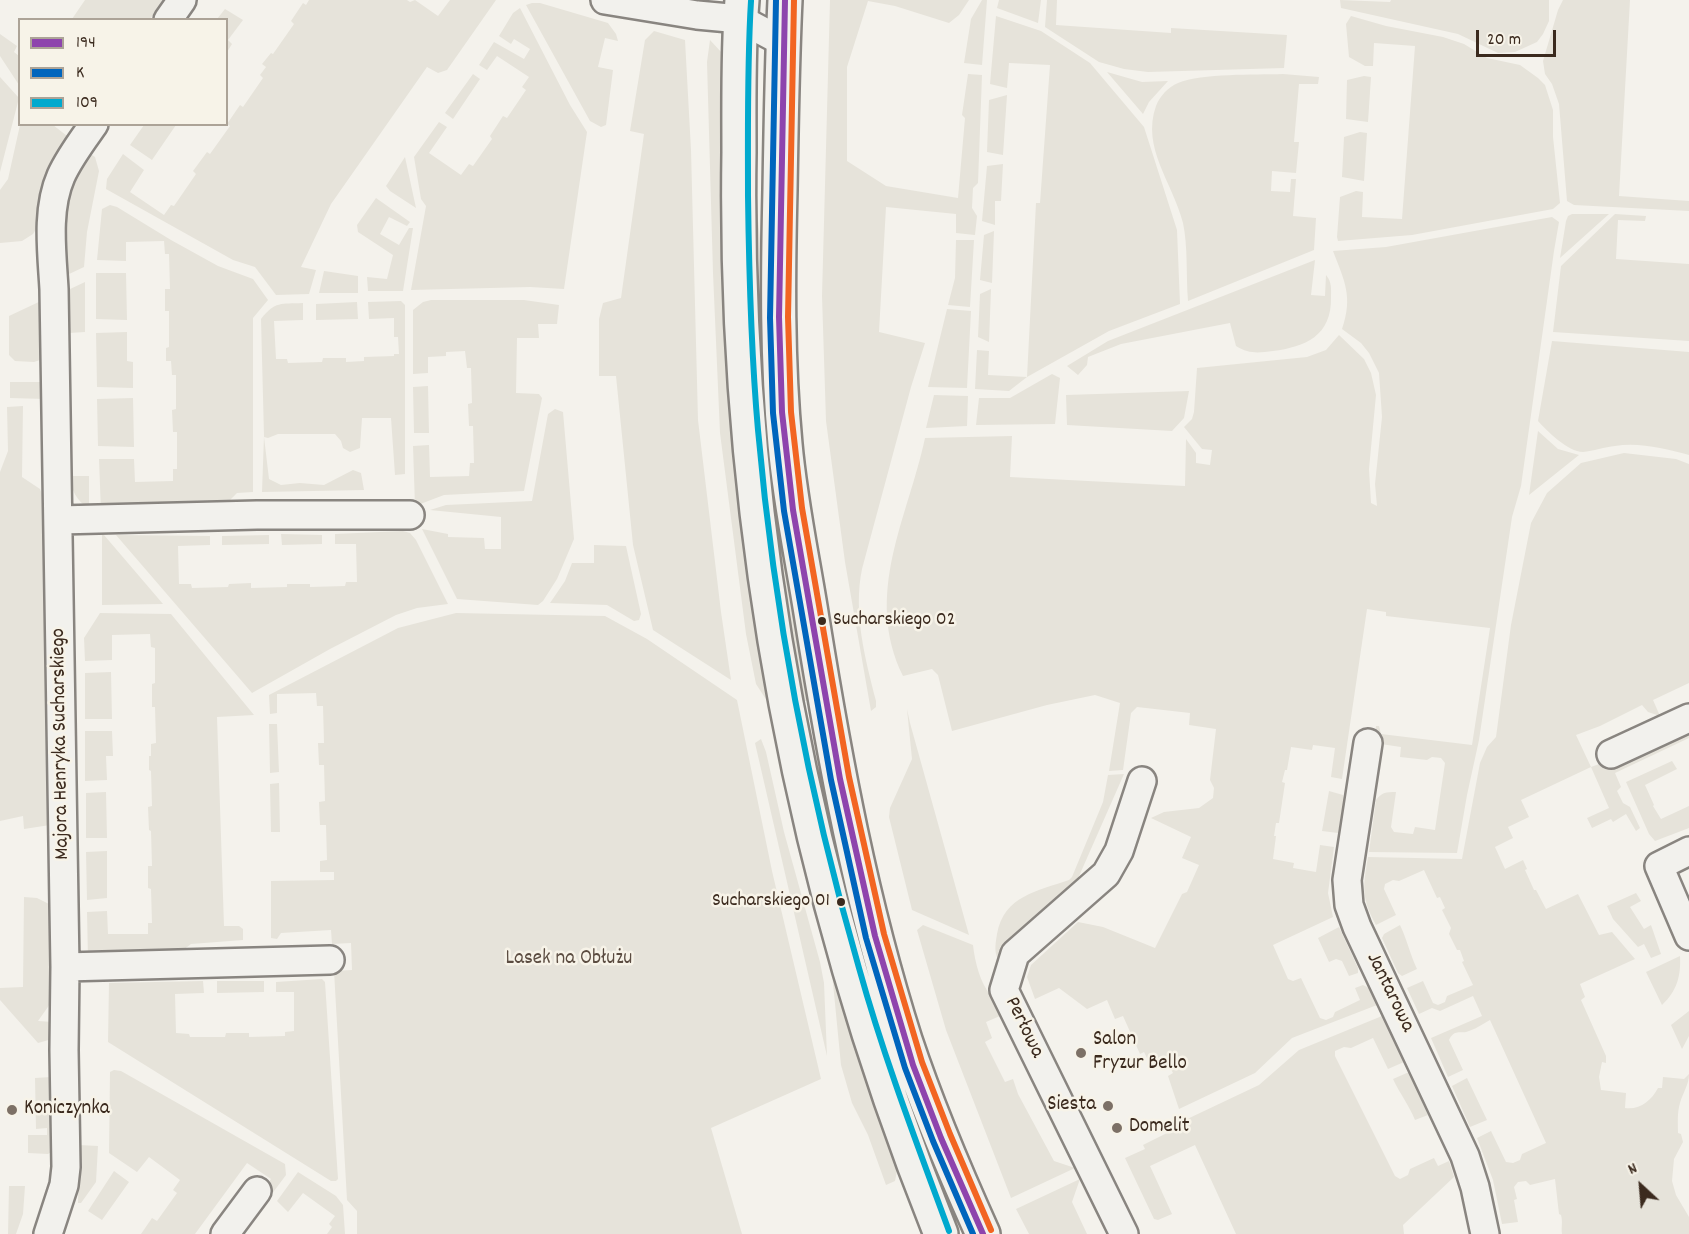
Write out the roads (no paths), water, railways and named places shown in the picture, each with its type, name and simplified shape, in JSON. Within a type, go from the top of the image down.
[{"type":"main road","points":[[785,0],[778,273],[782,413],[785,446],[828,722],[850,832],[875,936],[905,1039],[925,1096],[983,1234]]},
{"type":"main road","points":[[741,9],[738,228],[742,357],[755,507],[784,693],[804,794],[834,916],[870,1037],[941,1234]]},
{"type":"street","points":[[169,18],[182,0]]},
{"type":"street","points":[[605,0],[697,15],[741,9],[783,42]]},
{"type":"street","name":"Majora Henryka Sucharskiego","points":[[48,1234],[64,1185],[66,1167],[53,206],[61,177],[93,126]]},
{"type":"street","points":[[58,520],[258,515],[410,515]]},
{"type":"street","points":[[1611,754],[1689,718]]},
{"type":"street","name":"Jantarowa","points":[[1368,743],[1347,880],[1349,905],[1357,927],[1465,1156],[1475,1187],[1485,1234]]},
{"type":"street","name":"Perłowa","points":[[1124,1234],[1004,990],[1015,954],[1106,874],[1119,851],[1142,781]]},
{"type":"street","points":[[1689,851],[1659,866],[1689,936]]},
{"type":"street","points":[[65,967],[330,960]]},
{"type":"street","points":[[225,1234],[257,1191]]},
{"type":"place","name":"Sucharskiego 02","points":[[822,621]]},
{"type":"place","name":"Sucharskiego 01","points":[[841,902]]},
{"type":"place","name":"Salon Fryzur Bello","points":[[1081,1053]]},
{"type":"place","name":"Siesta","points":[[1108,1106]]},
{"type":"place","name":"Koniczynka","points":[[12,1110]]},
{"type":"place","name":"Domelit","points":[[1117,1128]]},
{"type":"park label","name":"Lasek na Obłużu","points":[[569,960]]}]
